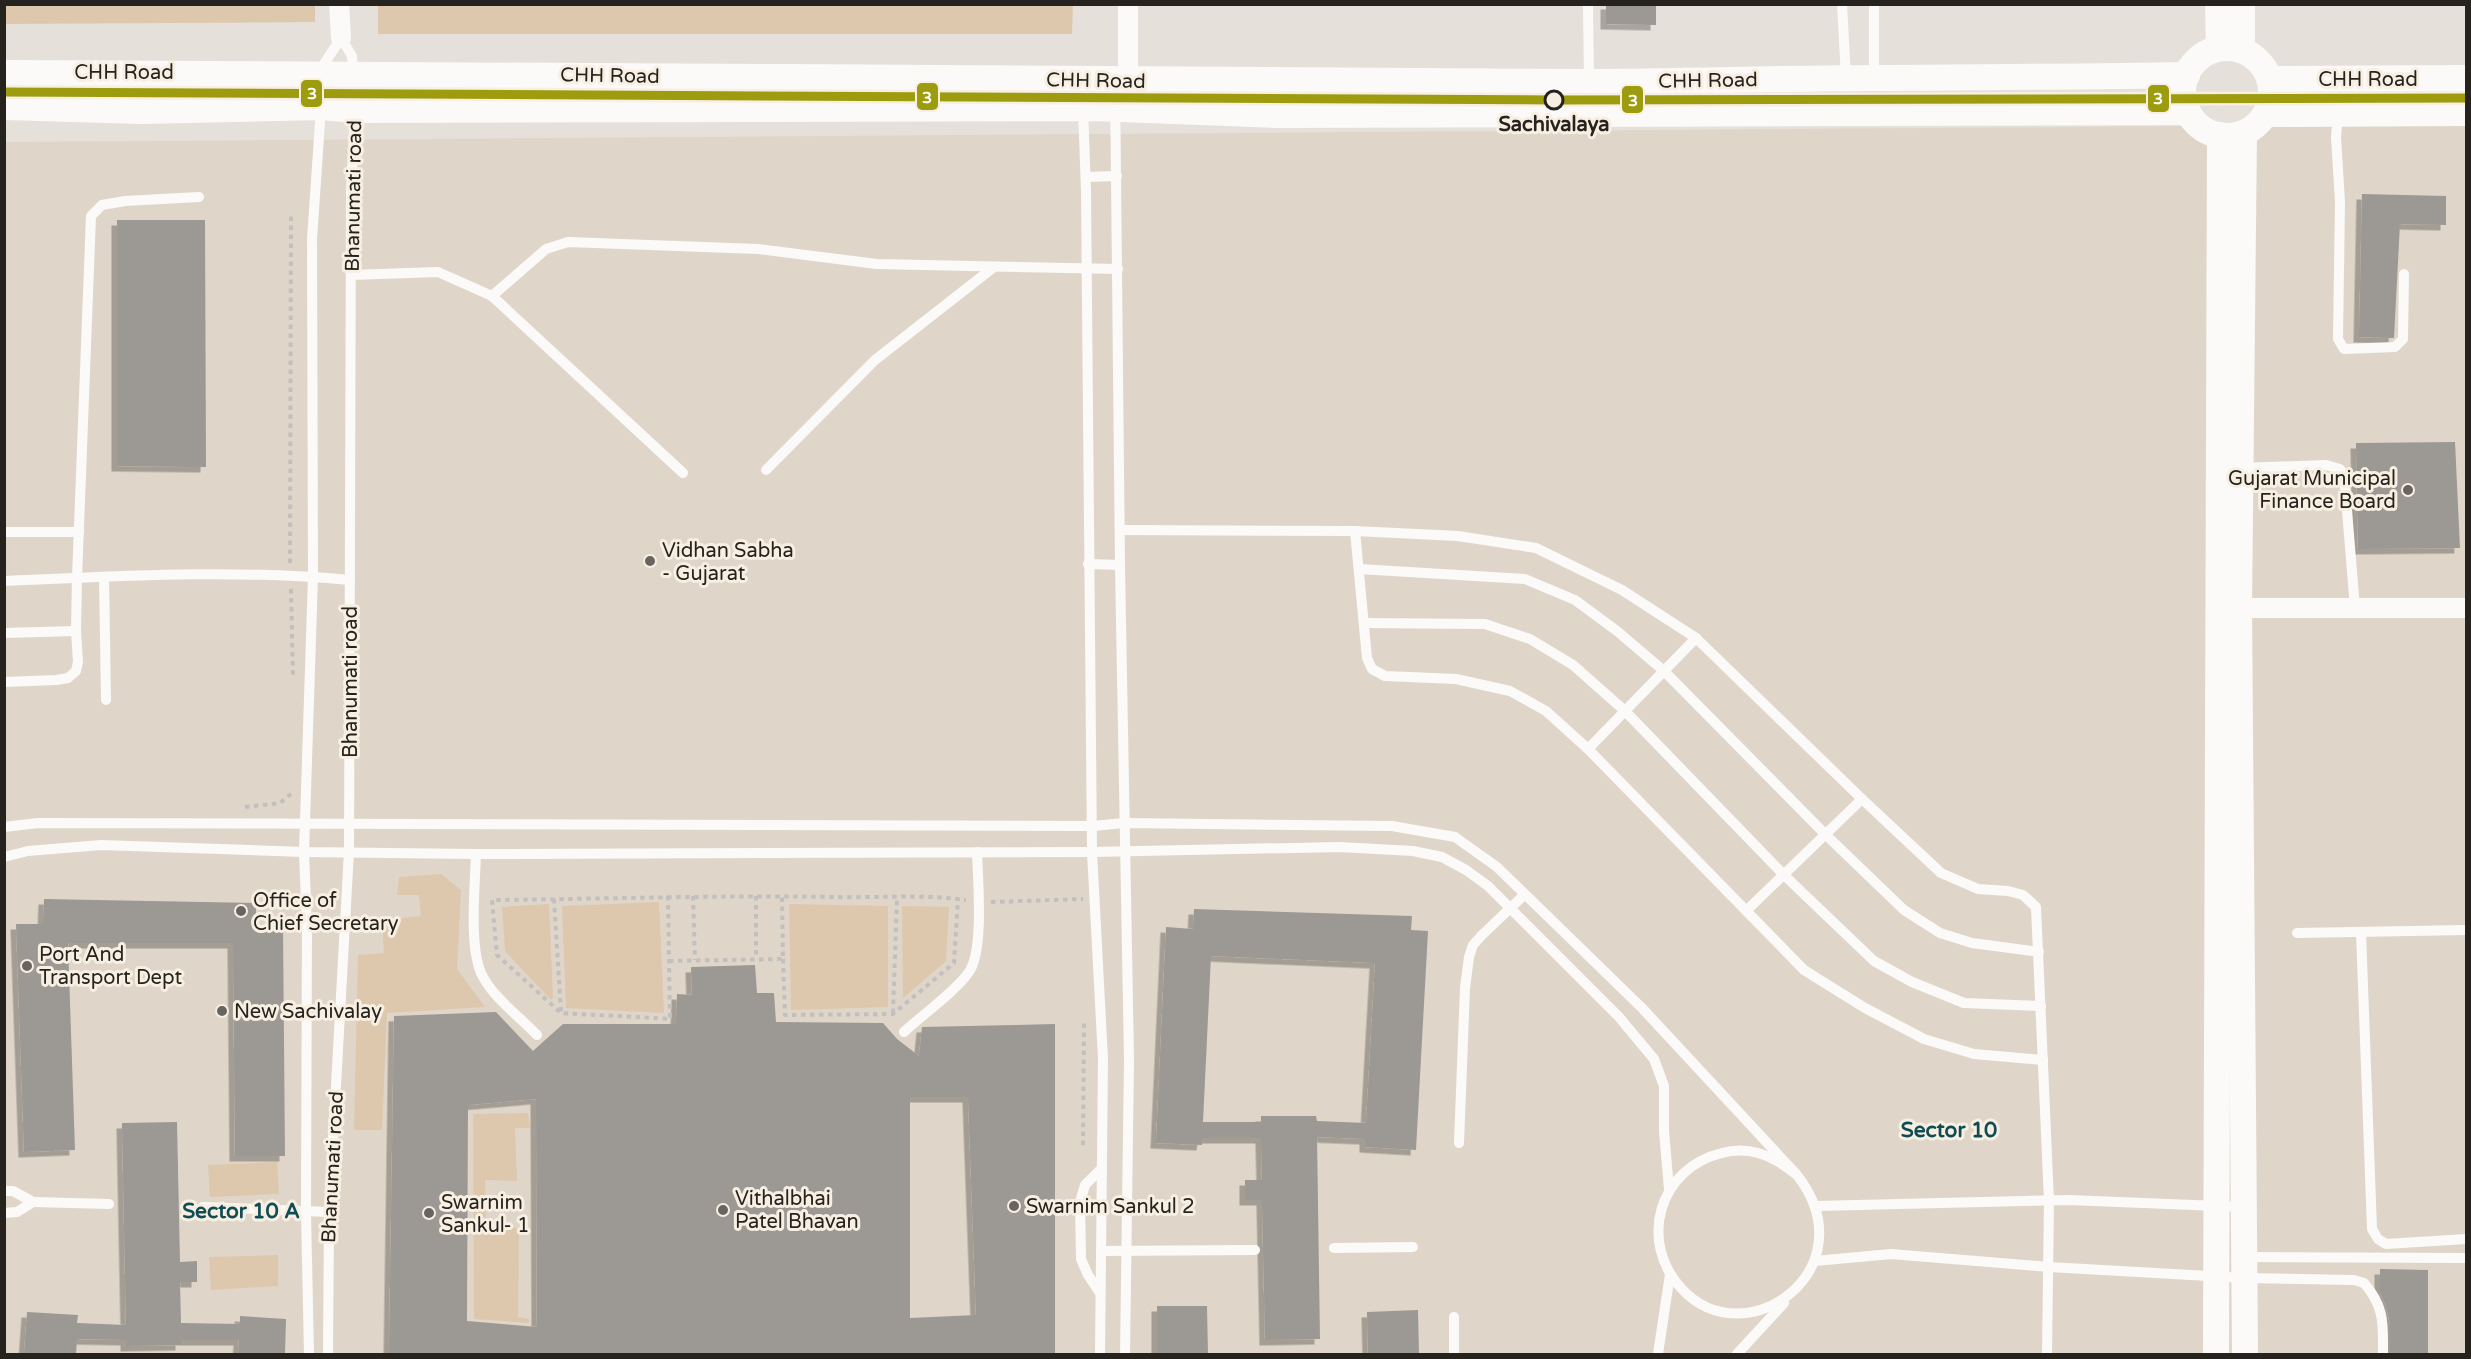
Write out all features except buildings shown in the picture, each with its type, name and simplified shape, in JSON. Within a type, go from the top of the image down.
[{"type":"street","points":[[339,4],[341,38]]},
{"type":"street","points":[[1121,80],[1128,4]]},
{"type":"street","points":[[2218,4],[2231,49]]},
{"type":"street","points":[[2231,49],[2242,4]]},
{"type":"street","points":[[2231,49],[2259,61],[2270,79],[2272,97],[2266,114],[2253,128],[2232,134],[2201,127],[2188,112],[2184,100],[2183,87],[2187,75],[2199,57],[2231,49]]},
{"type":"street","name":"CHH Road","points":[[4,73],[323,72],[1082,80],[1589,82],[2187,75]]},
{"type":"street","points":[[966,78],[967,108]]},
{"type":"street","points":[[1874,78],[1876,113]]},
{"type":"street","name":"CHH Road","points":[[2270,79],[2466,78]]},
{"type":"street","points":[[1589,82],[1590,115]]},
{"type":"street","points":[[4,107],[142,111],[322,107],[355,110],[1082,108],[1279,115],[2188,112]]},
{"type":"street","points":[[2266,114],[2466,113]]},
{"type":"street","points":[[2216,1354],[2229,611],[2232,134]]},
{"type":"street","points":[[2230,420],[2240,468],[2229,611],[2244,1207],[2245,1354]]},
{"type":"street","points":[[2229,611],[2466,608]]},
{"type":"lane","points":[[1588,4],[1589,82]]},
{"type":"lane","points":[[1842,4],[1846,79]]},
{"type":"lane","points":[[1874,4],[1874,78]]},
{"type":"lane","name":"Bhanumati road","points":[[309,1354],[306,1212],[307,929],[304,852],[313,576],[312,239],[323,72],[327,57],[341,38],[352,56],[355,110],[351,192],[349,851],[328,1212],[328,1354]]},
{"type":"lane","points":[[1082,80],[1086,177],[1092,852],[1103,1059],[1100,1354]]},
{"type":"lane","points":[[1121,80],[1115,110],[1129,1060],[1125,1354]]},
{"type":"lane","points":[[2338,114],[2336,137],[2340,202],[2338,339],[2344,349],[2395,347],[2403,339],[2404,274]]},
{"type":"lane","points":[[1086,177],[1117,176]]},
{"type":"lane","points":[[4,682],[68,678],[76,671],[78,662],[77,578],[90,216],[102,205],[113,203],[198,197]]},
{"type":"lane","points":[[492,296],[546,249],[568,242],[758,249],[877,264],[1118,269]]},
{"type":"lane","points":[[766,471],[875,360],[994,267]]},
{"type":"lane","points":[[351,275],[438,272],[492,296],[683,473]]},
{"type":"lane","points":[[2240,468],[2326,465],[2340,469],[2344,474],[2355,608]]},
{"type":"lane","points":[[1121,530],[1355,531],[1458,536],[1536,548],[1622,590],[1696,638],[1862,800],[1941,873],[1978,889],[2008,891],[2023,895],[2036,907],[2049,1202],[2047,1354]]},
{"type":"lane","points":[[4,532],[79,531]]},
{"type":"lane","points":[[1355,531],[1367,658],[1372,669],[1385,676],[1456,679],[1510,691],[1546,711],[1588,749],[1804,970],[1865,1008],[1924,1040],[1974,1054],[2043,1060]]},
{"type":"lane","points":[[1088,564],[1120,565]]},
{"type":"lane","points":[[1359,569],[1525,579],[1575,600],[1617,631],[1664,671],[1826,835],[1904,910],[1940,933],[1972,943],[2038,952]]},
{"type":"lane","points":[[4,581],[217,574],[313,576],[350,580]]},
{"type":"lane","points":[[104,577],[106,700]]},
{"type":"lane","points":[[1364,623],[1485,624],[1530,639],[1573,665],[1625,711],[1784,875],[1874,961],[1912,982],[1964,1003],[2041,1006]]},
{"type":"lane","points":[[4,633],[76,632]]},
{"type":"lane","points":[[1588,749],[1696,638]]},
{"type":"lane","points":[[1747,910],[1862,800]]},
{"type":"lane","points":[[4,827],[38,823],[1093,826],[1124,823],[1392,826],[1455,837],[1497,867],[1642,1008],[1797,1175],[1808,1190],[1816,1206],[1820,1224],[1815,1261],[1806,1278],[1737,1354]]},
{"type":"lane","points":[[4,857],[28,851],[100,845],[304,852],[476,854],[1092,852],[1339,847],[1413,850],[1442,857],[1466,870],[1488,886],[1619,1017],[1654,1059],[1664,1086],[1664,1131],[1669,1189]]},
{"type":"lane","points":[[904,1032],[960,982],[970,970],[977,954],[977,852]]},
{"type":"lane","points":[[476,854],[476,957],[482,975],[493,990],[537,1035]]},
{"type":"lane","points":[[1459,1143],[1465,988],[1469,957],[1473,945],[1524,895]]},
{"type":"lane","points":[[2296,933],[2466,930]]},
{"type":"lane","points":[[2361,932],[2372,1229],[2378,1239],[2386,1244],[2466,1239]]},
{"type":"lane","points":[[1794,1292],[1778,1304],[1758,1311],[1738,1313],[1718,1310],[1699,1302],[1682,1290],[1670,1274],[1660,1252],[1658,1229],[1662,1206],[1669,1189],[1688,1168],[1709,1156],[1732,1150],[1756,1152],[1778,1160],[1797,1175]]},
{"type":"lane","points":[[1101,1293],[1088,1275],[1081,1259],[1080,1202],[1085,1185],[1102,1168]]},
{"type":"lane","points":[[4,1191],[13,1191],[33,1202],[110,1204]]},
{"type":"lane","points":[[1816,1206],[2068,1200],[2244,1207]]},
{"type":"lane","points":[[4,1214],[17,1212],[33,1202]]},
{"type":"lane","points":[[203,1207],[328,1212]]},
{"type":"lane","points":[[1334,1248],[1413,1247]]},
{"type":"lane","points":[[1101,1251],[1255,1250]]},
{"type":"lane","points":[[1815,1261],[1891,1254],[2049,1267],[2216,1275],[2244,1267],[2466,1258]]},
{"type":"lane","points":[[2244,1267],[2364,1283],[2380,1307],[2383,1322],[2383,1354]]},
{"type":"lane","points":[[1658,1354],[1670,1274]]},
{"type":"lane","points":[[1454,1317],[1454,1354]]},
{"type":"path","points":[[291,212],[290,577],[293,681]]},
{"type":"path","points":[[240,807],[280,803],[295,792]]},
{"type":"path","points":[[668,896],[670,1019],[561,1013],[497,955],[492,900],[668,896],[782,896],[958,899],[978,902],[1086,900]]},
{"type":"path","points":[[693,896],[695,960]]},
{"type":"path","points":[[756,896],[756,959]]},
{"type":"path","points":[[782,896],[784,1016],[893,1014],[954,963],[958,899]]},
{"type":"path","points":[[893,1014],[897,898]]},
{"type":"path","points":[[554,899],[561,1013]]},
{"type":"path","points":[[669,961],[783,959]]},
{"type":"path","points":[[1083,1145],[1084,1017]]},
{"type":"shaded area","points":[[378,4],[1073,5],[1072,34],[378,34]]},
{"type":"shaded area","points":[[4,5],[315,5],[315,22],[5,24]]},
{"type":"shaded area","name":"Sector 10","points":[[2466,124],[2466,1354],[5,1354],[4,142]]},
{"type":"shaded area","points":[[441,874],[461,890],[457,969],[485,1007],[387,1013],[382,1130],[354,1130],[358,955],[384,953],[382,920],[421,916],[419,895],[397,895],[399,877]]},
{"type":"shaded area","points":[[659,902],[664,1013],[566,1008],[562,906]]},
{"type":"shaded area","points":[[549,904],[553,997],[551,1000],[505,951],[502,907]]},
{"type":"shaded area","points":[[789,904],[888,906],[888,1007],[791,1010]]},
{"type":"shaded area","points":[[902,906],[949,907],[946,961],[903,998]]},
{"type":"shaded area","points":[[528,1113],[530,1128],[515,1128],[517,1181],[485,1180],[486,1227],[519,1228],[518,1317],[529,1319],[529,1323],[474,1319],[473,1114]]},
{"type":"shaded area","points":[[277,1162],[279,1194],[210,1197],[208,1165]]},
{"type":"shaded area","points":[[278,1255],[278,1286],[211,1290],[209,1257]]},
{"type":"transit line","name":"3","points":[[4,92],[1556,100],[2466,98]]},
{"type":"place","name":"Sachivalaya","points":[[1554,100]]},
{"type":"place","name":"Gujarat Municipal Finance Board","points":[[2408,490]]},
{"type":"place","name":"Vidhan Sabha - Gujarat","points":[[650,561]]},
{"type":"place","name":"Office of Chief Secretary","points":[[241,911]]},
{"type":"place","name":"Port And Transport Dept","points":[[27,966]]},
{"type":"place","name":"New Sachivalay","points":[[222,1011]]},
{"type":"place","name":"Swarnim Sankul 2","points":[[1014,1206]]},
{"type":"place","name":"Vithalbhai Patel Bhavan","points":[[723,1210]]},
{"type":"place","name":"Swarnim Sankul- 1","points":[[429,1213]]},
{"type":"district","name":"Sector 10","points":[[1949,1130]]},
{"type":"district","name":"Sector 10 A","points":[[241,1211]]}]
